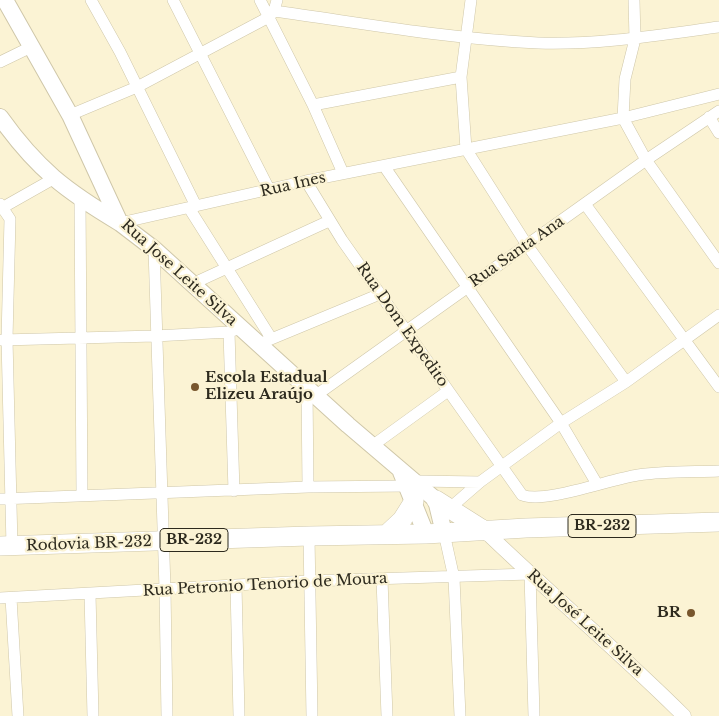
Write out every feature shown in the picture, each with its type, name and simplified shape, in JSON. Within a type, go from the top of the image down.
[{"type":"highway","points":[[387,534],[402,520],[410,485]]},
{"type":"highway","points":[[443,504],[485,531]]},
{"type":"highway","name":"BR-232","points":[[387,534],[435,534],[719,522]]},
{"type":"highway","name":"Rodovia BR-232","points":[[6,546],[387,534]]},
{"type":"main road","name":"Rua Jose Leite Silva","points":[[5,0],[70,115],[120,222],[154,249],[192,284],[235,330],[265,341],[311,392],[372,446],[410,485],[443,504]]},
{"type":"main road","points":[[0,117],[20,144],[53,179],[80,199],[120,222]]},
{"type":"main road","name":"Rua Jose Leite Silva","points":[[410,485],[435,534]]},
{"type":"main road","points":[[435,534],[443,504]]},
{"type":"street","points":[[92,0],[137,87],[192,207],[265,341],[380,294]]},
{"type":"street","points":[[173,0],[269,189]]},
{"type":"street","points":[[260,0],[273,9],[464,38],[540,43],[635,39],[719,27]]},
{"type":"street","points":[[471,0],[464,38],[461,76],[466,149],[527,245],[626,382]]},
{"type":"street","points":[[634,0],[635,39],[626,79],[623,118],[646,160],[719,263]]},
{"type":"street","points":[[70,115],[137,87],[199,54],[273,9]]},
{"type":"street","points":[[273,9],[312,105],[343,173]]},
{"type":"street","points":[[0,62],[31,47]]},
{"type":"street","points":[[312,105],[461,76]]},
{"type":"street","name":"Rua Ines","points":[[120,222],[343,173],[623,118],[719,94]]},
{"type":"street","name":"Rua Santa Ana","points":[[311,392],[405,331],[646,160],[719,111]]},
{"type":"street","points":[[709,117],[719,133]]},
{"type":"street","points":[[384,166],[561,423],[597,484],[657,473],[719,471]]},
{"type":"street","points":[[6,546],[4,340],[10,220],[1,206],[53,179]]},
{"type":"street","name":"Rua Dom Expedito","points":[[306,181],[330,221],[405,331],[522,495],[530,498],[552,495],[597,484]]},
{"type":"street","points":[[80,199],[82,495]]},
{"type":"street","points":[[585,204],[685,338],[719,387]]},
{"type":"street","points":[[192,284],[225,267],[330,221]]},
{"type":"street","points":[[154,249],[165,589],[167,716]]},
{"type":"street","points":[[443,504],[480,482],[561,423],[626,382],[719,315]]},
{"type":"street","points":[[4,340],[81,340],[235,330],[234,491]]},
{"type":"street","points":[[372,446],[448,391]]},
{"type":"street","points":[[308,487],[311,392]]},
{"type":"street","points":[[5,499],[480,482]]},
{"type":"street","name":"Rua José Leite Silva","points":[[485,531],[530,574],[621,654],[684,716]]},
{"type":"street","points":[[435,534],[454,578],[460,716]]},
{"type":"street","points":[[309,536],[308,581],[312,716]]},
{"type":"street","points":[[530,574],[534,716]]},
{"type":"street","name":"Rua Petronio Tenorio de Moura","points":[[6,598],[308,581],[454,578],[530,574]]},
{"type":"street","points":[[382,579],[386,716]]},
{"type":"street","points":[[236,585],[238,716]]},
{"type":"street","points":[[90,594],[92,716]]},
{"type":"street","points":[[6,598],[18,716]]},
{"type":"place","name":"Escola Estadual Elizeu Araújo","points":[[195,387]]},
{"type":"place","name":"BR","points":[[691,613]]}]
